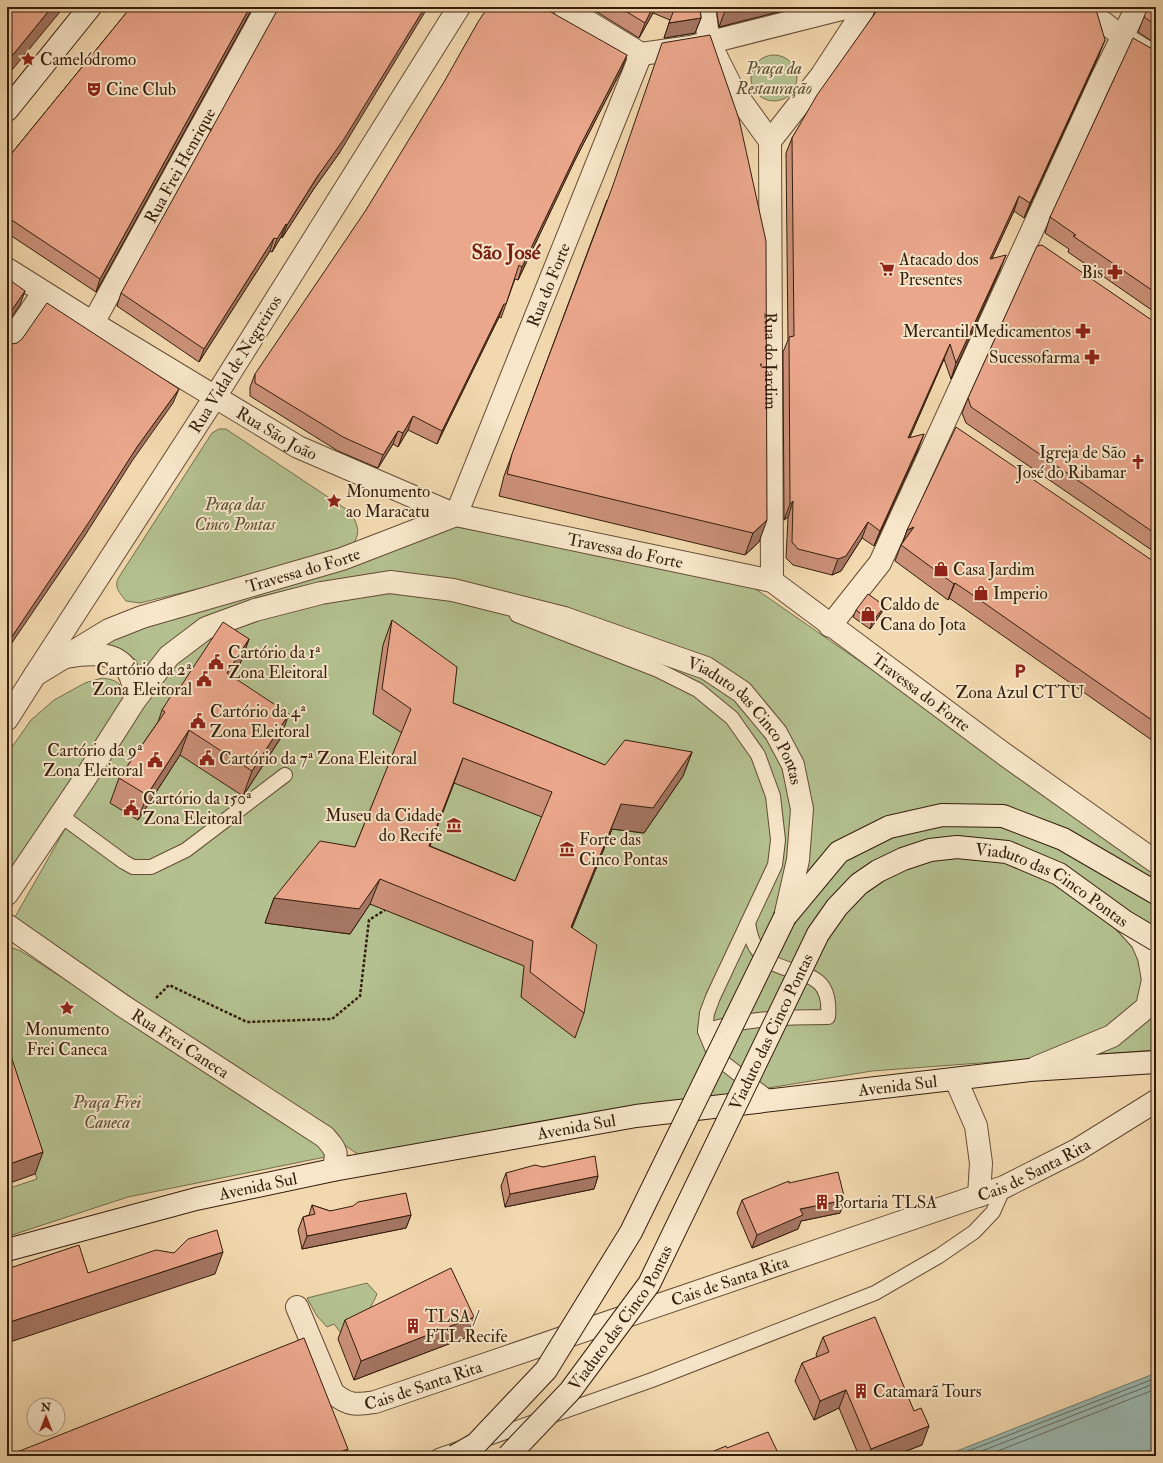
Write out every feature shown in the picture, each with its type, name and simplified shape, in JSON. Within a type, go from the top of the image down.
[{"type":"street","points":[[7,110],[90,7]]},
{"type":"street","name":"Rua Frei Henrique","points":[[93,324],[267,7]]},
{"type":"street","name":"Rua Vidal de Negreiros","points":[[7,719],[215,397],[459,7]]},
{"type":"street","points":[[564,7],[641,54],[700,44],[849,7]]},
{"type":"street","points":[[704,7],[700,44],[770,141],[821,76],[866,7]]},
{"type":"street","points":[[1084,7],[1123,36],[1156,57]]},
{"type":"street","points":[[830,626],[880,563],[1101,80],[1137,7]]},
{"type":"street","name":"Rua do Forte","points":[[456,515],[641,54]]},
{"type":"street","name":"Rua do Jardim","points":[[770,141],[772,581]]},
{"type":"street","points":[[1028,240],[1048,254]]},
{"type":"street","name":"Rua São João","points":[[7,269],[93,324],[298,446],[456,515]]},
{"type":"street","points":[[7,346],[43,293]]},
{"type":"street","points":[[944,423],[963,436]]},
{"type":"street","name":"Travessa do Forte","points":[[35,674],[109,630],[142,617],[342,559],[456,515],[772,581],[830,626],[1004,754],[1156,862]]},
{"type":"street","points":[[7,894],[135,700],[170,656],[206,628],[255,610],[321,593],[390,582],[453,590]]},
{"type":"street","name":"Viaduto das Cinco Pontas","points":[[453,590],[564,618],[582,624],[706,668],[742,692],[776,732],[793,765],[802,808],[798,860],[785,918]]},
{"type":"street","points":[[62,658],[86,653],[105,656],[121,661],[129,670],[134,686],[135,700]]},
{"type":"street","name":"Viaduto das Cinco Pontas","points":[[455,1456],[476,1444],[546,1370],[631,1232],[785,918],[838,852],[889,827],[942,815],[1003,816],[1063,839],[1156,893]]},
{"type":"street","name":"Viaduto das Cinco Pontas","points":[[508,1456],[570,1391],[649,1284],[818,934],[837,907],[859,884],[878,871],[897,862],[930,850],[957,847],[1007,852],[1059,874],[1149,940]]},
{"type":"street","name":"Rua Frei Caneca","points":[[7,925],[123,1006],[325,1137],[335,1149],[337,1156],[333,1170]]},
{"type":"street","points":[[1030,1070],[1112,1036],[1147,1007],[1153,980],[1149,957],[1149,940]]},
{"type":"street","name":"Avenida Sul","points":[[7,1250],[196,1199],[333,1170],[636,1116],[770,1099],[956,1080],[1030,1070],[1156,1062]]},
{"type":"street","points":[[956,1080],[976,1126],[981,1163],[979,1196]]},
{"type":"street","name":"Cais de Santa Rita","points":[[297,1307],[333,1393],[342,1401],[356,1405],[375,1402],[1004,1187],[1077,1150],[1156,1101]]},
{"type":"street","points":[[325,1137],[356,1157],[377,1163]]},
{"type":"lane","points":[[453,590],[658,670],[698,690],[732,718],[758,755],[773,796],[778,840],[775,865],[713,997],[707,1013],[705,1031],[712,1048],[724,1063],[770,1099]]},
{"type":"lane","points":[[60,815],[124,862],[133,867],[151,866],[186,850],[285,775]]},
{"type":"lane","points":[[705,1031],[730,1024],[794,1017],[828,1017],[829,1000],[827,991],[822,985],[814,979],[772,962],[760,953],[751,939],[748,923]]},
{"type":"lane","points":[[438,1456],[652,1380],[875,1293],[939,1256],[974,1232],[993,1212],[1004,1187]]},
{"type":"path","points":[[153,1001],[169,985],[247,1022],[332,1018],[360,996],[369,920],[385,910]]},
{"type":"green space","name":"Praça da Restauração","points":[[769,55],[779,55],[787,59],[793,65],[797,73],[797,83],[793,91],[787,97],[779,101],[769,101],[761,97],[755,91],[751,83],[751,73],[755,65],[761,59]]},
{"type":"green space","name":"Praça das Cinco Pontas","points":[[219,429],[226,429],[349,511],[356,523],[358,533],[354,543],[345,553],[140,603],[126,601],[117,587],[119,577],[212,433]]},
{"type":"green space","points":[[452,526],[747,583],[1156,867],[1156,1050],[872,1071],[359,1155],[15,917],[86,792],[145,700],[136,660],[117,651],[89,648],[136,630],[296,584]]},
{"type":"green space","points":[[102,678],[112,680],[119,684],[123,696],[122,702],[7,875],[7,754],[31,720],[54,700],[85,683]]},
{"type":"green space","name":"Praça Frei Caneca","points":[[7,946],[21,951],[331,1151],[330,1156],[128,1197],[12,1235],[7,1222],[7,1189],[37,1179],[7,1086]]},
{"type":"green space","points":[[367,1283],[377,1294],[371,1307],[362,1317],[341,1333],[334,1324],[327,1327],[317,1316],[307,1298]]},
{"type":"water","points":[[1156,1373],[1156,1456],[944,1456]]},
{"type":"building","name":"Camelódromo","points":[[7,7],[52,7],[7,62]]},
{"type":"building","points":[[131,7],[250,7],[100,279],[7,217],[7,159]]},
{"type":"building","points":[[279,7],[425,7],[344,139],[317,177],[287,225],[286,224],[277,239],[274,238],[204,349],[121,293]]},
{"type":"building","points":[[488,7],[542,7],[627,55],[580,146],[522,267],[519,265],[506,304],[504,304],[442,431],[413,416],[403,433],[398,431],[383,455],[343,437],[255,383],[255,374],[366,210]]},
{"type":"building","points":[[619,7],[653,7],[645,23]]},
{"type":"building","points":[[675,7],[700,7],[701,18],[669,23]]},
{"type":"building","points":[[724,7],[743,7],[725,11]]},
{"type":"building","points":[[876,7],[1091,7],[1097,13],[1105,40],[1030,203],[1019,196],[990,259],[1006,255],[956,363],[950,344],[908,438],[924,434],[880,531],[868,522],[846,556],[838,559],[798,549],[792,542],[793,501],[790,504],[789,337],[794,336],[792,138],[817,95],[878,9]]},
{"type":"building","points":[[1148,7],[1156,7],[1156,25],[1144,17]]},
{"type":"building","points":[[710,35],[739,119],[766,241],[767,520],[753,533],[507,474],[512,454],[612,188],[662,43]]},
{"type":"building","points":[[1133,38],[1156,51],[1156,293],[1073,236],[1076,235],[1050,217]]},
{"type":"building","points":[[1042,245],[1156,323],[1156,534],[971,407],[968,398],[1037,246]]},
{"type":"building","points":[[7,278],[25,291],[7,317]]},
{"type":"building","points":[[47,303],[179,389],[137,447],[89,522],[7,644],[7,343],[17,343],[22,339]]},
{"type":"building","points":[[956,427],[1156,563],[1156,723],[967,591],[955,583],[954,584],[901,545],[914,527],[907,530]]},
{"type":"building","points":[[868,594],[885,606],[872,622],[856,610]]},
{"type":"building","name":"Forte das Cinco Pontas","points":[[392,620],[457,667],[453,703],[605,765],[625,740],[692,752],[653,808],[621,804],[571,927],[597,945],[584,1013],[530,972],[533,941],[380,879],[359,909],[274,898],[320,841],[355,847],[411,709],[382,689]],"holes":[[[463,758],[552,792],[515,881],[429,846]]]},
{"type":"building","points":[[223,622],[249,639],[227,673],[289,714],[252,771],[189,730],[147,795],[119,778],[165,712],[162,710],[176,688],[179,689]]},
{"type":"building","points":[[7,1044],[43,1152],[7,1165]]},
{"type":"building","points":[[595,1156],[598,1176],[510,1194],[506,1173],[535,1165],[543,1167]]},
{"type":"building","points":[[838,1172],[845,1200],[800,1209],[803,1215],[757,1235],[742,1200],[789,1181],[789,1183]]},
{"type":"building","points":[[406,1193],[411,1215],[307,1236],[303,1217],[315,1214],[312,1205],[330,1211],[353,1206],[358,1202]]},
{"type":"building","points":[[217,1230],[223,1252],[7,1323],[7,1269],[79,1245],[88,1273],[156,1250],[174,1253],[188,1239]]},
{"type":"building","name":"TLSA / FTL Recife","points":[[451,1268],[474,1317],[361,1361],[345,1320]]},
{"type":"building","name":"Catamarã Tours","points":[[875,1317],[914,1411],[921,1408],[929,1426],[871,1449],[846,1390],[820,1401],[802,1363],[829,1352],[823,1337]]},
{"type":"building","points":[[304,1338],[348,1449],[330,1456],[7,1456],[55,1437],[66,1437],[66,1433]]},
{"type":"building","points":[[768,1432],[779,1455],[777,1456],[702,1456],[726,1446],[727,1448]]},
{"type":"place","name":"Camelódromo","points":[[28,59]]},
{"type":"place","name":"Cine Club","points":[[94,89]]},
{"type":"place","name":"Atacado dos Presentes","points":[[887,269]]},
{"type":"place","name":"Bis","points":[[1115,272]]},
{"type":"place","name":"Mercantil Medicamentos","points":[[1083,331]]},
{"type":"place","name":"Sucessofarma","points":[[1092,357]]},
{"type":"place","name":"Igreja de São José do Ribamar","points":[[1138,462]]},
{"type":"place","name":"Monumento ao Maracatu","points":[[334,501]]},
{"type":"place","name":"Casa Jardim","points":[[941,569]]},
{"type":"place","name":"Imperio","points":[[981,593]]},
{"type":"place","name":"Caldo de Cana do Jota","points":[[868,614]]},
{"type":"place","name":"Cartório da 1ª Zona Eleitoral","points":[[216,662]]},
{"type":"place","name":"Zona Azul CTTU","points":[[1020,671]]},
{"type":"place","name":"Cartório da 2ª Zona Eleitoral","points":[[204,679]]},
{"type":"place","name":"Cartório da 4ª Zona Eleitoral","points":[[198,721]]},
{"type":"place","name":"Cartório da 7ª Zona Eleitoral","points":[[207,758]]},
{"type":"place","name":"Cartório da 9ª Zona Eleitoral","points":[[155,760]]},
{"type":"place","name":"Cartório da 150ª Zona Eleitoral","points":[[131,808]]},
{"type":"place","name":"Museu da Cidade do Recife","points":[[454,825]]},
{"type":"place","name":"Forte das Cinco Pontas","points":[[567,849]]},
{"type":"place","name":"Monumento Frei Caneca","points":[[67,1008]]},
{"type":"place","name":"Portaria TLSA","points":[[822,1202]]},
{"type":"place","name":"TLSA / FTL Recife","points":[[413,1326]]},
{"type":"place","name":"Catamarã Tours","points":[[861,1391]]},
{"type":"district","name":"São José","points":[[506,252]]}]
